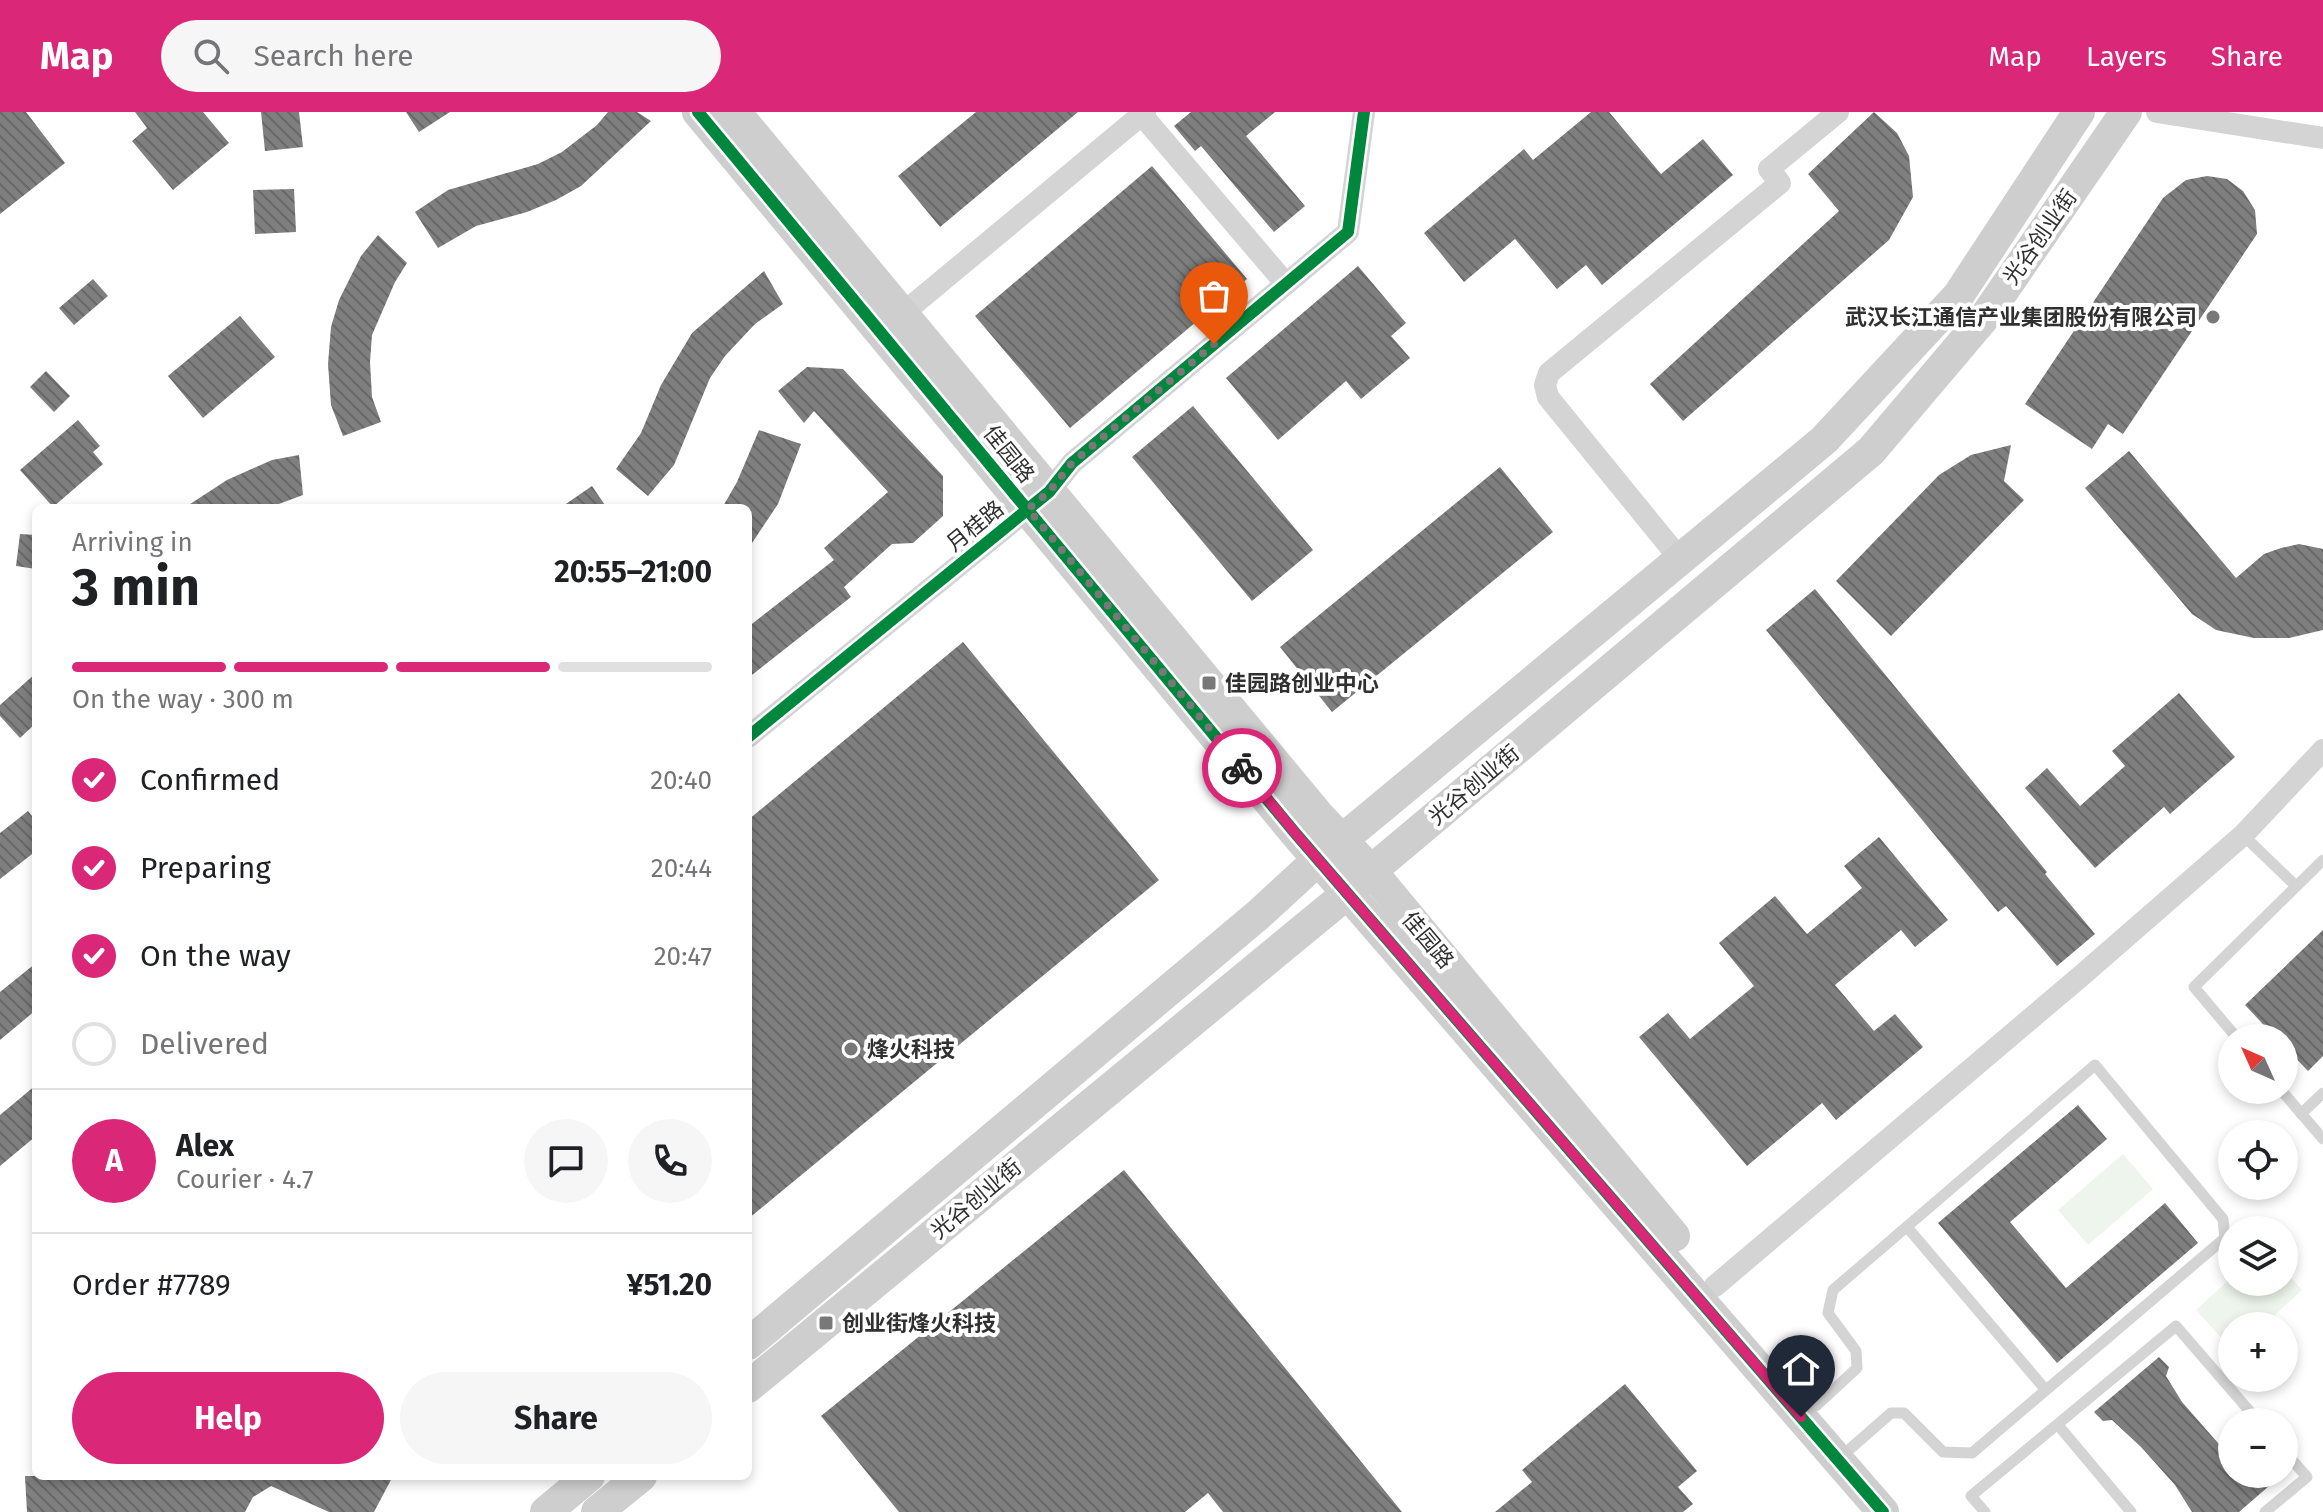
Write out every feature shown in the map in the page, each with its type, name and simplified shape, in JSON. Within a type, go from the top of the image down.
[{"type":"main road","name":"光谷创业街","points":[[752,1341],[1234,935],[1331,849],[1824,440],[1958,296],[2079,112]]},
{"type":"main road","name":"光谷创业街","points":[[752,1384],[1360,882],[1871,451],[1987,314],[2126,112]]},
{"type":"main road","name":"佳园路","points":[[718,116],[902,314],[1039,501]]},
{"type":"main road","name":"佳园路","points":[[718,116],[1331,849],[1715,1286],[1904,1512]]},
{"type":"main road","name":"佳园路","points":[[1360,882],[1883,1512]]},
{"type":"main road","points":[[546,1512],[585,1492],[627,1480]]},
{"type":"street","name":"月桂路","points":[[752,734],[1039,501],[1072,463],[1348,232],[1364,112]]},
{"type":"street","points":[[1680,559],[1548,397],[1545,385],[1549,373],[1780,183],[1769,169],[1838,112]]},
{"type":"street","points":[[2157,112],[2323,138]]},
{"type":"street","points":[[902,314],[1133,116],[1286,284]]},
{"type":"street","points":[[1715,1286],[2243,835],[2323,750]]},
{"type":"lane","points":[[2243,835],[2296,886]]},
{"type":"lane","points":[[2225,1024],[2194,987],[2323,860]]},
{"type":"lane","points":[[1816,1406],[1857,1368],[1856,1351],[1828,1313],[1833,1290],[2095,1065],[2223,1219],[2225,1238],[1972,1453],[1943,1452],[1904,1413],[1891,1413],[1851,1448]]},
{"type":"lane","points":[[2301,1114],[2323,1093]]},
{"type":"lane","points":[[2293,1104],[2323,1139]]},
{"type":"lane","points":[[1907,1227],[2045,1389]]},
{"type":"lane","points":[[1985,1512],[1971,1496],[2176,1326],[2247,1408]]},
{"type":"lane","points":[[2058,1425],[2131,1512]]},
{"type":"lane","points":[[2298,1467],[2307,1477],[2298,1484]]},
{"type":"lane","points":[[2265,1512],[2294,1488]]},
{"type":"shaded area","points":[[2123,1154],[2153,1189],[2088,1245],[2058,1210]]},
{"type":"shaded area","points":[[2218,1290],[2218,1296],[2296,1296],[2278,1312],[2218,1312],[2218,1334],[2196,1310]]},
{"type":"building","points":[[0,112],[26,112],[65,163],[0,214]]},
{"type":"building","points":[[135,112],[203,112],[229,143],[173,190],[132,141],[147,128]]},
{"type":"building","points":[[261,112],[299,112],[303,147],[265,151]]},
{"type":"building","points":[[406,112],[450,112],[419,132]]},
{"type":"building","points":[[608,112],[637,112],[651,121],[581,186],[527,212],[476,226],[438,248],[415,212],[448,190],[538,164],[562,152],[597,125]]},
{"type":"building","points":[[976,112],[1078,112],[940,227],[898,176]]},
{"type":"building","points":[[1191,112],[1275,112],[1246,136],[1305,206],[1274,232],[1201,146],[1195,151],[1174,126]]},
{"type":"building","points":[[1591,112],[1609,112],[1661,174],[1703,139],[1733,175],[1602,285],[1586,265],[1557,289],[1515,239],[1464,282],[1424,233],[1524,149],[1533,160]]},
{"type":"building","points":[[1874,112],[1897,133],[1909,156],[1913,197],[1889,240],[1683,421],[1650,384],[1839,211],[1808,174]]},
{"type":"building","points":[[1152,166],[1247,279],[1070,428],[975,316]]},
{"type":"building","points":[[2207,176],[2227,179],[2243,191],[2255,210],[2257,234],[2123,434],[2108,424],[2092,449],[2025,404],[2163,198],[2186,180]]},
{"type":"building","points":[[294,189],[296,232],[255,234],[253,190]]},
{"type":"building","points":[[378,235],[407,263],[395,282],[372,335],[372,397],[381,422],[343,436],[331,405],[328,364],[331,327],[339,300],[361,256]]},
{"type":"building","points":[[1358,266],[1406,323],[1391,336],[1410,358],[1361,399],[1346,381],[1278,440],[1226,378]]},
{"type":"building","points":[[764,271],[783,304],[755,324],[725,356],[710,378],[674,465],[648,496],[616,469],[641,433],[661,385],[692,333]]},
{"type":"building","points":[[93,279],[108,296],[74,325],[59,308]]},
{"type":"building","points":[[240,316],[275,357],[203,418],[168,376]]},
{"type":"building","points":[[807,367],[843,369],[943,476],[943,516],[913,543],[892,544],[844,587],[851,597],[752,675],[752,624],[834,560],[824,548],[888,492],[814,411],[804,423],[778,391]]},
{"type":"building","points":[[46,371],[70,396],[54,412],[30,387]]},
{"type":"building","points":[[1193,406],[1313,550],[1252,601],[1132,457]]},
{"type":"building","points":[[78,420],[100,446],[93,452],[103,464],[56,504],[50,504],[20,470]]},
{"type":"building","points":[[759,430],[801,444],[778,504],[752,543],[752,504],[724,504]]},
{"type":"building","points":[[2011,445],[2004,481],[2024,500],[1891,636],[1836,581],[1939,475],[1971,455]]},
{"type":"building","points":[[2129,451],[2236,578],[2264,554],[2281,548],[2299,544],[2323,549],[2323,630],[2289,638],[2254,638],[2216,630],[2192,614],[2085,488]]},
{"type":"building","points":[[299,455],[303,495],[279,504],[190,504],[227,480],[272,460]]},
{"type":"building","points":[[1500,467],[1553,532],[1332,712],[1280,647]]},
{"type":"building","points":[[592,486],[604,504],[566,504]]},
{"type":"building","points":[[20,534],[32,535],[32,568],[16,566]]},
{"type":"building","points":[[1815,589],[2095,934],[2057,966],[2006,906],[1998,912],[1766,630]]},
{"type":"building","name":"烽火科技","points":[[963,642],[1159,880],[752,1216],[752,817]]},
{"type":"building","points":[[32,677],[32,727],[20,738],[0,716],[0,705]]},
{"type":"building","points":[[2179,693],[2235,757],[2170,814],[2164,807],[2095,868],[2025,788],[2047,768],[2080,806],[2125,766],[2112,751]]},
{"type":"building","points":[[28,811],[32,816],[32,854],[0,879],[0,833]]},
{"type":"building","points":[[1879,837],[1948,920],[1915,947],[1901,930],[1835,985],[1874,1031],[1895,1014],[1923,1047],[1836,1120],[1822,1103],[1747,1166],[1639,1037],[1668,1013],[1690,1039],[1754,986],[1719,943],[1775,896],[1807,934],[1862,888],[1844,866]]},
{"type":"building","points":[[2323,930],[2323,1056],[2308,1071],[2298,1061],[2298,1024],[2263,1024],[2245,1005]]},
{"type":"building","points":[[32,966],[32,1013],[0,1040],[0,992]]},
{"type":"building","points":[[32,1088],[32,1139],[0,1166],[0,1115]]},
{"type":"building","points":[[2078,1105],[2107,1139],[2010,1222],[2066,1288],[2165,1203],[2198,1243],[2057,1363],[1938,1223]]},
{"type":"building","points":[[1124,1170],[1402,1512],[1223,1512],[1208,1493],[1185,1512],[899,1512],[821,1416]]},
{"type":"building","points":[[2159,1357],[2169,1367],[2166,1376],[2182,1402],[2218,1443],[2218,1488],[2267,1488],[2239,1512],[2192,1512],[2175,1485],[2141,1447],[2112,1420],[2103,1421],[2094,1412]]},
{"type":"building","points":[[1625,1384],[1697,1471],[1678,1487],[1693,1504],[1683,1512],[1495,1512],[1532,1482],[1522,1470]]},
{"type":"building","points":[[25,1476],[32,1476],[32,1480],[391,1480],[374,1512],[329,1512],[271,1486],[253,1497],[245,1512],[27,1512]]},
{"type":"cycle path","points":[[698,112],[1296,834],[1883,1512]]},
{"type":"cycle path","points":[[752,734],[1049,492],[1072,463],[1348,232],[1364,112]]},
{"type":"way so far","points":[[1214,344],[1072,463],[1049,492],[1028,509],[1242,768]]},
{"type":"place","name":"武汉长江通信产业集团股份有限公司","points":[[2213,317]]},
{"type":"place","name":"佳园路创业中心","points":[[1209,683]]},
{"type":"place","name":"烽火科技","points":[[851,1049]]},
{"type":"place","name":"创业街烽火科技","points":[[826,1323]]},
{"type":"route","points":[[1242,768],[1801,1417]]}]
